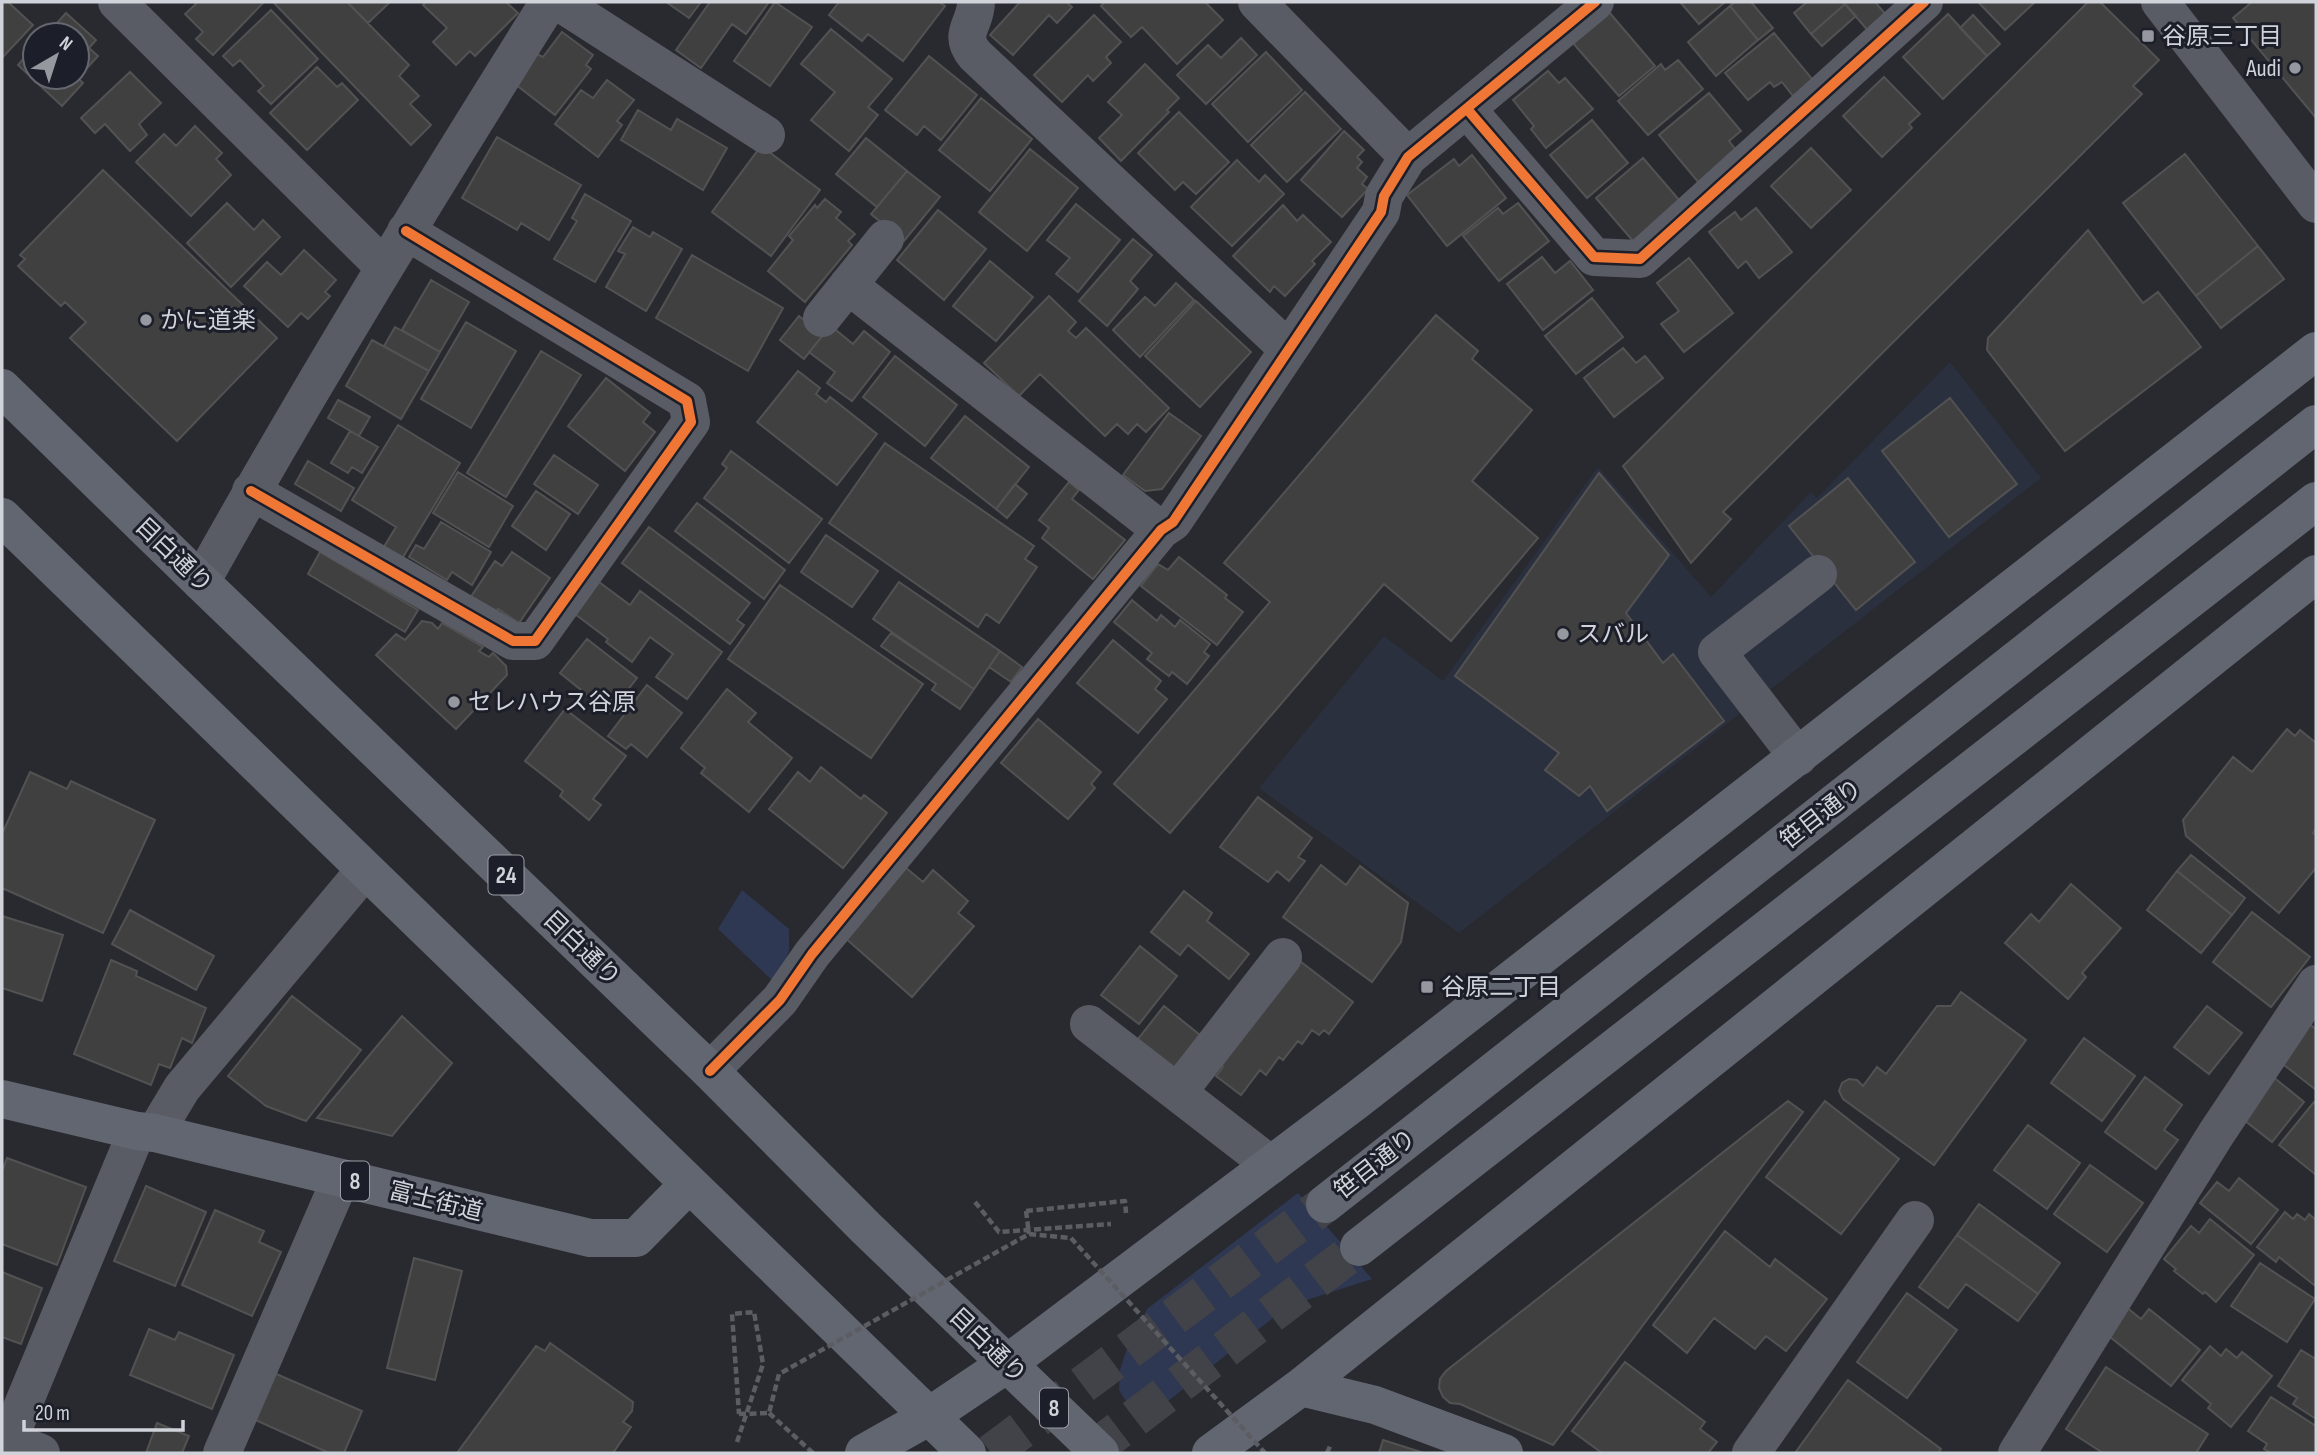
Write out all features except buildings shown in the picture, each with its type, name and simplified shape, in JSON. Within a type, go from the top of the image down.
[{"type":"main road","points":[[864,1453],[928,1418],[1008,1363],[1271,1165],[2316,351]]},
{"type":"main road","name":"目白通り","points":[[2,388],[710,1071],[866,1228],[1100,1453]]},
{"type":"main road","name":"笹目通り","points":[[1325,1204],[2316,424]]},
{"type":"main road","points":[[1359,1247],[2316,500]]},
{"type":"main road","points":[[2,517],[967,1453]]},
{"type":"main road","points":[[1211,1453],[1301,1387],[2316,575]]},
{"type":"main road","name":"富士街道","points":[[2,1099],[590,1238],[636,1238],[688,1185]]},
{"type":"main road","points":[[1301,1387],[1375,1405],[1504,1453]]},
{"type":"street","points":[[117,2],[384,267]]},
{"type":"street","points":[[201,582],[251,491],[384,267],[549,2]]},
{"type":"street","points":[[559,2],[766,135]]},
{"type":"street","points":[[976,2],[976,10],[967,35],[968,46],[975,55],[1288,349]]},
{"type":"street","points":[[1256,2],[1408,157]]},
{"type":"street","points":[[710,1071],[779,1000],[813,954],[1161,530],[1173,522],[1381,212],[1384,196],[1408,157],[1595,2]]},
{"type":"street","points":[[1467,109],[1594,257],[1640,260],[1924,2]]},
{"type":"street","points":[[2174,7],[2316,204]]},
{"type":"street","points":[[251,491],[513,641],[535,641],[691,422],[687,401],[406,231]]},
{"type":"street","points":[[822,318],[885,239]]},
{"type":"street","points":[[848,285],[1161,530]]},
{"type":"street","points":[[1798,757],[1717,652],[1818,574]]},
{"type":"street","points":[[18,1449],[146,1132],[365,870]]},
{"type":"street","points":[[1178,1092],[1283,957]]},
{"type":"street","points":[[2017,1453],[2216,1134],[2316,984]]},
{"type":"street","points":[[1089,1024],[1271,1165]]},
{"type":"street","points":[[222,1453],[341,1178]]},
{"type":"street","points":[[1751,1453],[1915,1220]]},
{"type":"path","points":[[1029,1234],[1026,1211],[1125,1201]]},
{"type":"path","points":[[975,1202],[999,1232],[1114,1224]]},
{"type":"path","points":[[769,1413],[779,1374],[1029,1234],[1071,1238],[1265,1453]]},
{"type":"path","points":[[737,1442],[763,1364],[754,1312],[732,1314],[739,1414],[769,1413],[813,1453]]},
{"type":"shaded area","points":[[1950,362],[2041,478],[1459,933],[1259,788],[1384,636],[1443,681],[1598,467],[1711,597],[1811,492],[1817,498]]},
{"type":"shaded area","points":[[742,890],[789,929],[789,951],[776,984],[718,929]]},
{"type":"shaded area","points":[[1298,1193],[1372,1279],[1288,1306],[1158,1409],[1138,1415],[1130,1408],[1119,1390],[1120,1370],[1147,1309]]},
{"type":"tunnel","points":[[991,1453],[1325,1204]]},
{"type":"tunnel","points":[[1089,1453],[1359,1247]]},
{"type":"cycle path","points":[[710,1071],[780,1000],[812,954],[1161,530],[1173,522],[1381,212],[1384,196],[1408,157],[1595,2]]},
{"type":"cycle path","points":[[1467,109],[1594,257],[1640,259],[1924,2]]},
{"type":"cycle path","points":[[251,491],[513,641],[535,641],[691,422],[687,401],[406,231]]},
{"type":"place","name":"谷原三丁目","points":[[2148,36]]},
{"type":"place","name":"Audi","points":[[2295,68]]},
{"type":"place","name":"かに道楽","points":[[146,320]]},
{"type":"place","name":"スバル","points":[[1563,634]]},
{"type":"place","name":"セレハウス谷原","points":[[454,702]]},
{"type":"place","name":"谷原二丁目","points":[[1427,987]]}]
